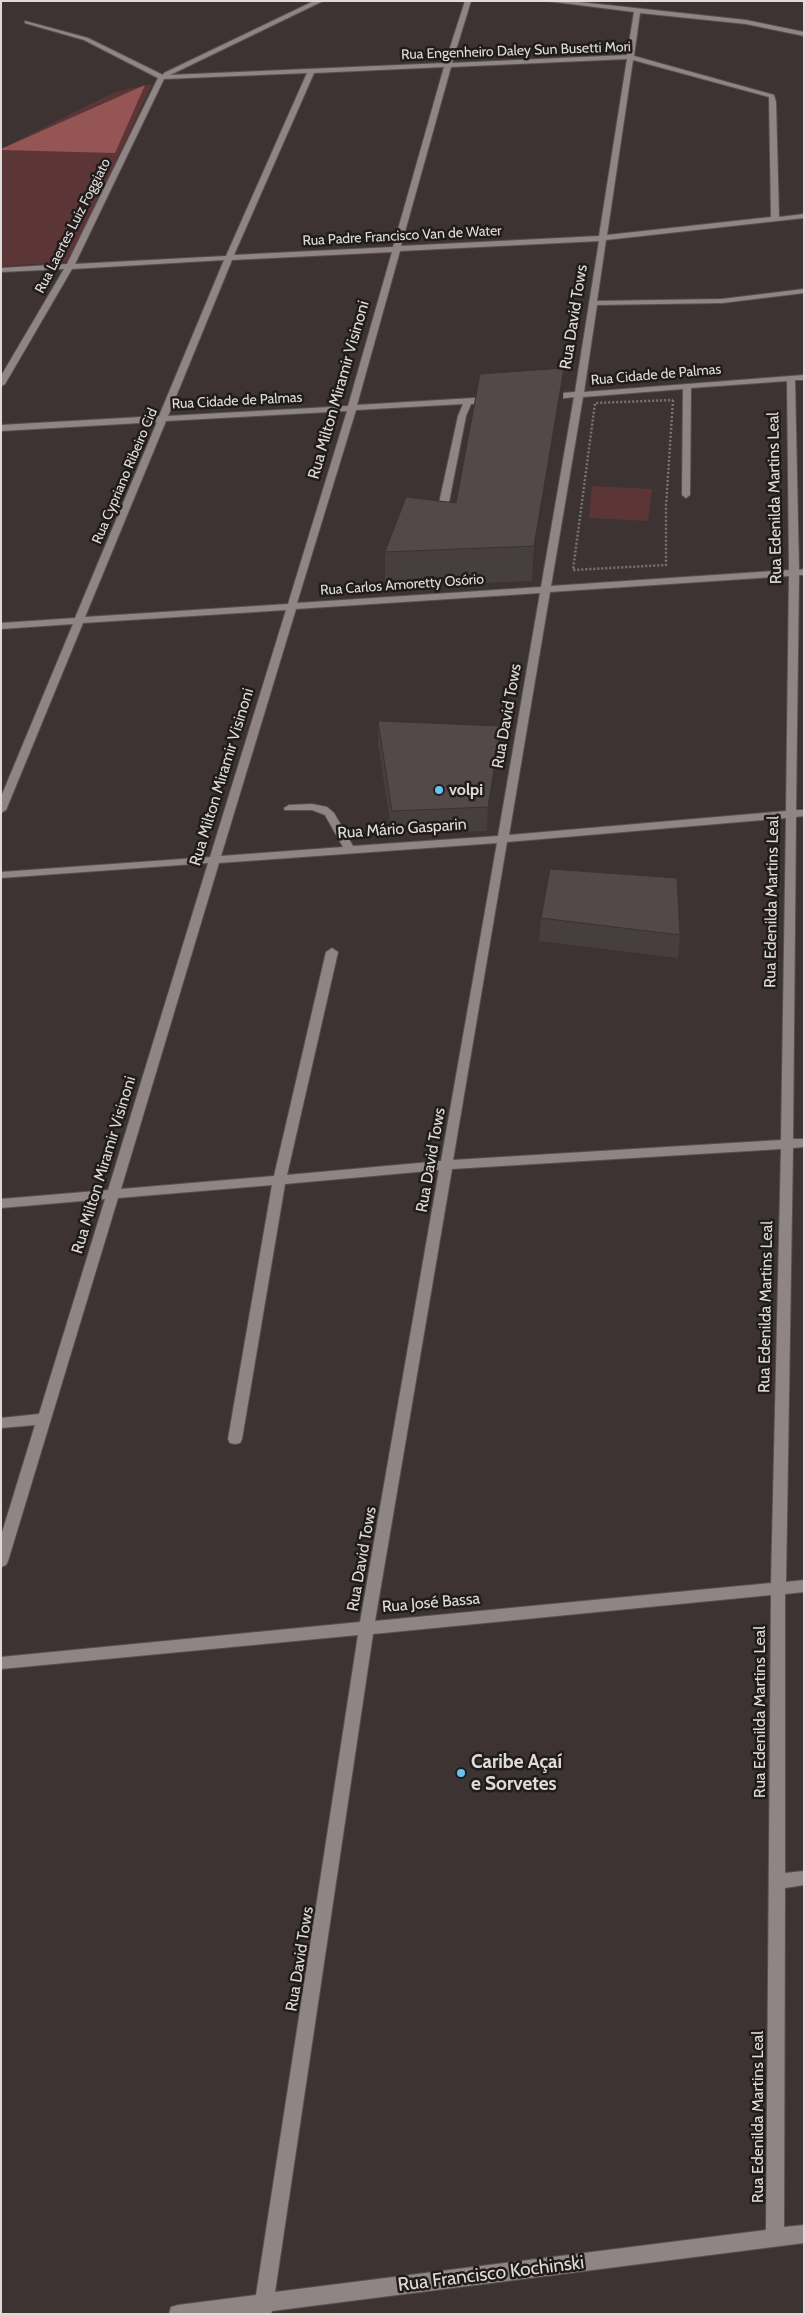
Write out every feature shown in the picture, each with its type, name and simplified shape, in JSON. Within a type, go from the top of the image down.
[{"type":"street","points":[[27,22],[86,39],[162,76],[320,1]]},
{"type":"street","name":"Rua Milton Miramir Visinoni","points":[[1,1561],[352,408],[395,249],[468,1]]},
{"type":"street","points":[[550,1],[637,12],[746,22],[804,34]]},
{"type":"street","name":"Rua David Tows","points":[[263,2309],[367,1626],[579,395],[637,12]]},
{"type":"street","name":"Rua Engenheiro Daley Sun Busetti Mori","points":[[162,76],[630,58],[772,96],[774,220]]},
{"type":"street","name":"Rua Cypriano Ribeiro Cid","points":[[1,810],[229,258],[311,71]]},
{"type":"street","name":"Rua Laertes Luiz Foggiato","points":[[1,384],[70,266],[162,76]]},
{"type":"street","name":"Rua Padre Francisco Van de Water","points":[[1,270],[603,238],[804,216]]},
{"type":"street","points":[[593,303],[722,301],[804,291]]},
{"type":"street","name":"Rua Cidade de Palmas","points":[[542,397],[798,377]]},
{"type":"street","name":"Rua Edenilda Martins Leal","points":[[775,2238],[778,1588],[787,1145],[797,814],[798,377]]},
{"type":"street","points":[[686,495],[687,386]]},
{"type":"street","name":"Rua Cidade de Palmas","points":[[1,428],[496,400]]},
{"type":"street","points":[[438,531],[462,416],[468,401]]},
{"type":"street","name":"Rua Carlos Amoretty Osório","points":[[1,626],[799,572]]},
{"type":"street","points":[[289,808],[312,807],[323,809],[330,813],[349,849]]},
{"type":"street","name":"Rua Mário Gasparin","points":[[1,875],[215,858],[502,839],[797,814]]},
{"type":"street","points":[[235,1439],[279,1180],[332,952]]},
{"type":"street","points":[[1,1204],[446,1166],[804,1143]]},
{"type":"street","points":[[1,1423],[44,1418]]},
{"type":"street","name":"Rua José Bassa","points":[[1,1663],[367,1626],[804,1586]]},
{"type":"street","points":[[776,1882],[804,1878]]},
{"type":"street","name":"Rua Francisco Kochinski","points":[[178,2314],[263,2309],[804,2234]]},
{"type":"path","points":[[673,400],[666,506],[666,564],[573,570],[595,403],[673,400]]},
{"type":"shaded area","points":[[152,84],[69,262],[1,266],[1,149],[115,92]]},
{"type":"shaded area","points":[[145,85],[115,153],[1,150],[1,149]]},
{"type":"shaded area","points":[[592,486],[652,489],[648,521],[589,518]]},
{"type":"building","points":[[564,368],[534,546],[385,552],[406,497],[456,503],[480,374]]},
{"type":"building","name":"volpi","points":[[378,721],[501,726],[488,807],[392,811]]},
{"type":"building","points":[[550,869],[677,878],[680,935],[541,918]]},
{"type":"place","name":"volpi","points":[[439,790]]},
{"type":"place","name":"Caribe Açaí e Sorvetes","points":[[461,1773]]}]
